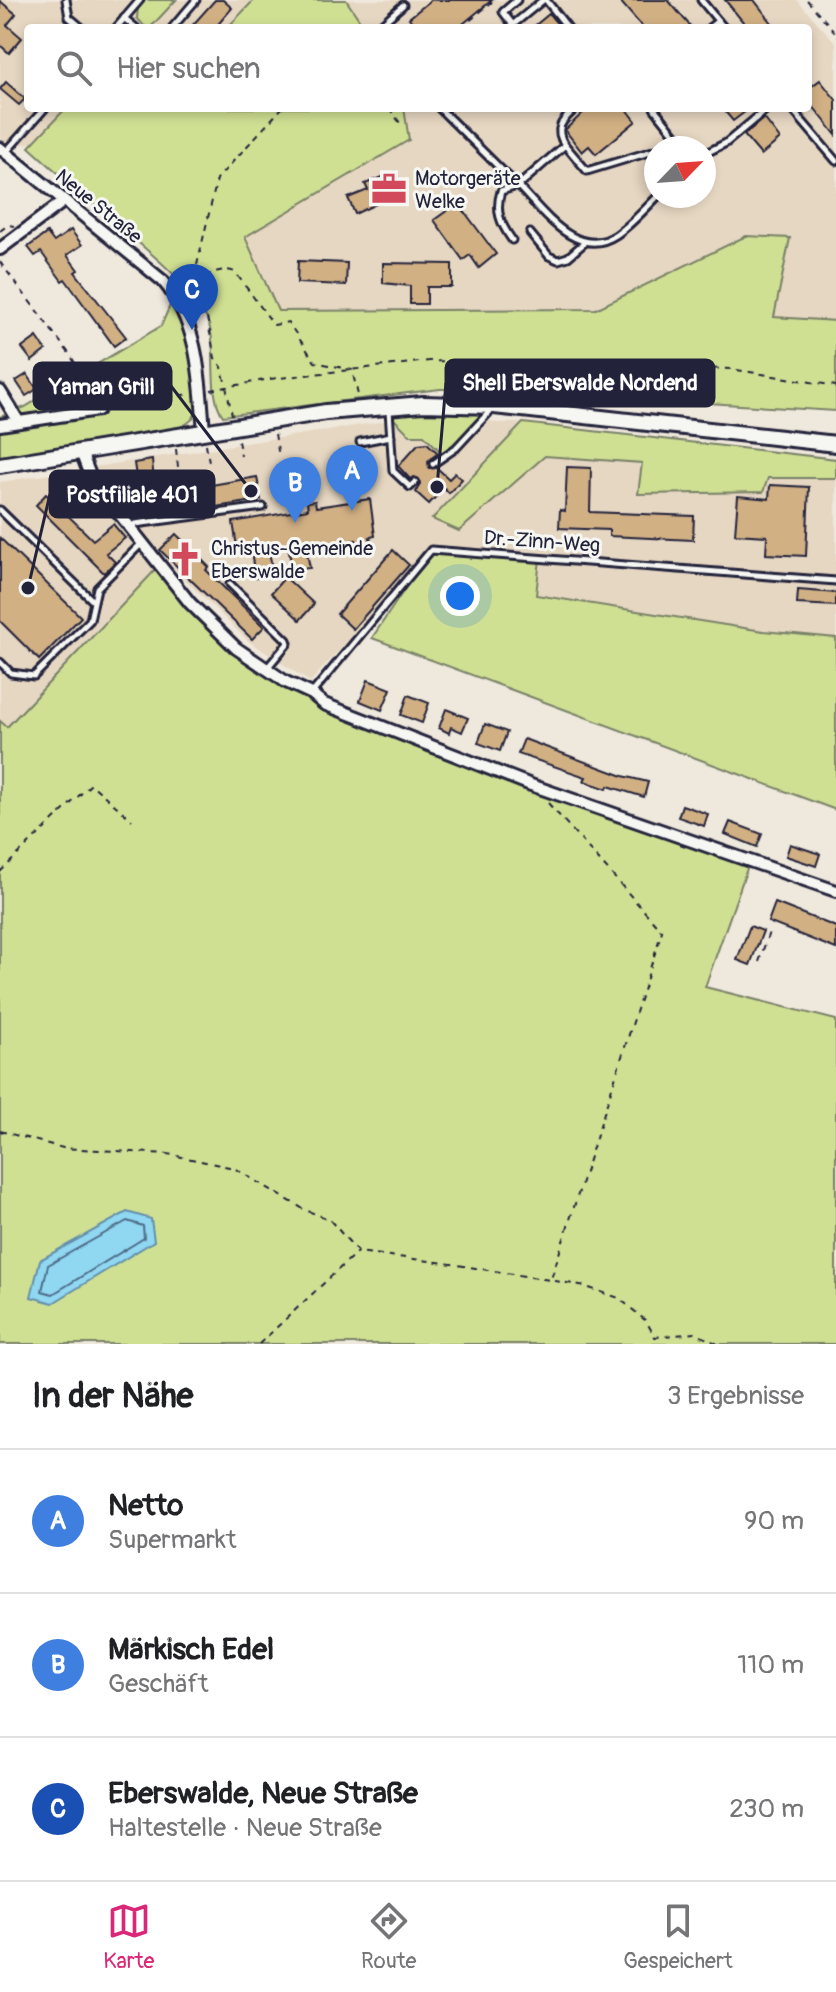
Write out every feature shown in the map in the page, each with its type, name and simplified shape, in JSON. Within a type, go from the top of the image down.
[{"type":"main road","points":[[0,465],[205,438],[234,428],[389,405],[494,406],[836,444]]},
{"type":"street","name":"Neue Straße","points":[[3,151],[163,281],[186,314],[192,330],[205,438]]},
{"type":"street","points":[[0,249],[64,201]]},
{"type":"street","points":[[0,391],[19,422]]},
{"type":"street","points":[[0,425],[98,410]]},
{"type":"street","points":[[81,452],[91,478],[141,544],[209,621],[236,648],[286,682],[312,694],[324,704],[531,785],[836,891]]},
{"type":"lane","points":[[66,0],[69,17],[77,24]]},
{"type":"lane","points":[[119,24],[140,0]]},
{"type":"lane","points":[[175,24],[196,0]]},
{"type":"lane","points":[[510,24],[503,12],[517,0]]},
{"type":"lane","points":[[514,24],[545,0],[565,24]]},
{"type":"lane","points":[[701,0],[721,24]]},
{"type":"lane","points":[[382,24],[403,5]]},
{"type":"lane","points":[[124,18],[131,24]]},
{"type":"lane","points":[[714,24],[718,21]]},
{"type":"lane","points":[[3,151],[41,112]]},
{"type":"lane","points":[[443,112],[572,239],[595,244],[617,234],[645,208]]},
{"type":"lane","points":[[571,112],[562,120],[559,133],[587,171],[644,153]]},
{"type":"lane","points":[[657,112],[676,136]]},
{"type":"lane","points":[[716,148],[763,112]]},
{"type":"lane","points":[[794,112],[836,161]]},
{"type":"lane","points":[[512,240],[497,212],[501,191],[506,187],[518,186],[565,145]]},
{"type":"lane","points":[[530,233],[549,256],[558,260],[568,257],[584,243]]},
{"type":"lane","points":[[389,405],[393,471],[410,487],[415,482]]},
{"type":"lane","points":[[433,464],[456,448],[494,406]]},
{"type":"lane","points":[[360,442],[391,436]]},
{"type":"lane","points":[[130,529],[135,524],[263,507]]},
{"type":"lane","points":[[0,510],[94,601]]},
{"type":"lane","points":[[0,662],[11,673],[34,676],[90,620],[97,588],[141,544]]},
{"type":"lane","name":"Dr.-Zinn-Weg","points":[[312,694],[431,550],[836,581]]},
{"type":"lane","points":[[230,584],[287,640],[288,643],[266,669]]},
{"type":"path","points":[[807,0],[836,33]]},
{"type":"path","points":[[466,24],[492,2]]},
{"type":"path","points":[[197,265],[217,179],[278,112]]},
{"type":"path","points":[[392,112],[403,127]]},
{"type":"path","points":[[0,262],[71,356],[92,391],[98,410],[270,379],[429,361],[731,369],[836,386]]},
{"type":"path","points":[[186,291],[212,273],[226,269],[235,272],[274,325],[288,322],[315,362],[352,370]]},
{"type":"path","points":[[163,281],[178,282],[207,318],[215,358],[222,367],[226,387]]},
{"type":"path","points":[[494,406],[501,388],[524,372],[525,364]]},
{"type":"path","points":[[352,370],[360,408]]},
{"type":"path","points":[[205,438],[209,462]]},
{"type":"path","points":[[175,448],[178,467]]},
{"type":"path","points":[[0,872],[91,784],[132,820]]},
{"type":"path","points":[[531,785],[662,931],[551,1281]]},
{"type":"path","points":[[759,962],[770,929]]},
{"type":"path","points":[[0,1131],[63,1148],[168,1154],[234,1168],[305,1210],[329,1219],[358,1252],[580,1285],[619,1298],[646,1321],[655,1337],[695,1333],[718,1344]]},
{"type":"path","points":[[259,1344],[358,1252]]},
{"type":"shaded area","points":[[0,0],[254,0],[231,24],[24,24],[24,112],[62,112],[33,142],[11,147],[0,137]]},
{"type":"shaded area","points":[[346,0],[797,0],[836,43],[836,321],[774,318],[790,239],[746,236],[596,309],[278,311],[244,237],[409,140],[405,112],[812,112],[812,24],[362,24]]},
{"type":"shaded area","points":[[473,416],[497,423],[523,423],[433,519],[459,531],[545,456],[642,463],[638,494],[767,478],[836,478],[836,638],[763,631],[535,595],[540,559],[431,550],[310,682],[247,640],[165,560],[7,728],[0,721],[0,482],[405,418]]},
{"type":"green space","points":[[145,0],[176,0],[154,24],[142,24],[137,18],[138,8]]},
{"type":"green space","points":[[254,0],[346,0],[362,24],[231,24]]},
{"type":"green space","points":[[62,112],[405,112],[409,140],[245,237],[278,311],[596,309],[746,236],[790,238],[774,317],[836,321],[836,411],[440,389],[223,416],[215,393],[210,327],[198,303],[158,260],[29,147]]},
{"type":"green space","points":[[172,301],[188,342],[196,377],[197,408],[190,421],[165,432],[0,459],[0,417],[25,407],[161,326]]},
{"type":"green space","points":[[396,411],[480,412],[483,416],[443,454],[424,435],[410,435],[392,417]]},
{"type":"green space","points":[[523,423],[836,459],[836,478],[768,478],[763,492],[638,494],[642,463],[545,456],[459,531],[432,519]]},
{"type":"green space","points":[[431,550],[540,559],[536,595],[763,631],[836,638],[836,810],[372,638]]},
{"type":"green space","points":[[159,566],[236,648],[312,694],[531,785],[750,860],[705,987],[836,1020],[836,1344],[0,1344],[0,721],[7,727]]},
{"type":"water","points":[[127,1212],[151,1219],[154,1241],[53,1303],[31,1297],[40,1260]]},
{"type":"building","points":[[215,0],[223,0],[232,8],[218,24],[194,24]]},
{"type":"building","points":[[431,0],[492,0],[463,24],[414,24],[409,18]]},
{"type":"building","points":[[619,0],[668,0],[689,24],[640,24]]},
{"type":"building","points":[[725,0],[754,0],[773,24],[745,24]]},
{"type":"building","points":[[0,1],[16,14],[7,25],[22,38],[9,53],[0,45]]},
{"type":"building","points":[[549,14],[558,24],[537,24]]},
{"type":"building","points":[[820,80],[836,100],[836,135],[812,105],[812,86]]},
{"type":"building","points":[[6,82],[24,100],[19,105],[0,89]]},
{"type":"building","points":[[584,112],[629,112],[636,121],[596,154],[589,146],[582,152],[565,130]]},
{"type":"building","points":[[725,112],[745,112],[733,121]]},
{"type":"building","points":[[764,118],[780,139],[761,155],[744,135]]},
{"type":"building","points":[[395,172],[404,191],[355,214],[348,198],[368,190],[365,184]]},
{"type":"building","points":[[458,203],[496,254],[479,268],[470,255],[463,260],[434,220]]},
{"type":"building","points":[[71,230],[82,245],[67,255],[78,270],[75,272],[126,337],[114,346],[65,279],[62,281],[41,252],[35,256],[28,247],[47,233],[54,242]]},
{"type":"building","points":[[298,261],[347,263],[346,285],[297,283]]},
{"type":"building","points":[[383,263],[452,264],[452,287],[427,287],[427,304],[410,304],[410,286],[383,283]]},
{"type":"building","points":[[37,337],[46,350],[32,361],[22,348]]},
{"type":"building","points":[[27,374],[37,389],[26,396],[16,381]]},
{"type":"building","points":[[427,443],[438,453],[428,461],[429,468],[437,468],[449,479],[455,473],[462,479],[449,493],[444,488],[429,504],[416,492],[419,479],[410,479],[398,466],[418,444]]},
{"type":"building","points":[[152,460],[154,482],[137,484],[134,463]]},
{"type":"building","points":[[567,467],[591,468],[590,512],[694,516],[693,540],[609,536],[609,530],[559,528],[560,510],[565,511]]},
{"type":"building","points":[[257,477],[261,500],[176,513],[172,492]]},
{"type":"building","points":[[770,485],[809,487],[806,556],[766,554],[767,536],[735,534],[738,496],[769,499]]},
{"type":"building","points":[[46,494],[93,540],[113,524],[125,538],[106,553],[115,562],[104,573],[36,505]]},
{"type":"building","points":[[370,499],[375,536],[370,537],[371,542],[357,544],[356,540],[306,548],[310,568],[292,570],[288,545],[268,548],[274,575],[255,578],[251,551],[238,553],[233,522],[308,509],[307,502],[315,501],[316,507]]},
{"type":"building","points":[[176,534],[209,567],[206,570],[264,627],[252,639],[160,550]]},
{"type":"building","points":[[0,538],[81,617],[39,660],[0,621]]},
{"type":"building","points":[[393,550],[409,565],[353,629],[337,614]]},
{"type":"building","points":[[285,577],[314,604],[300,620],[271,593]]},
{"type":"building","points":[[798,590],[836,593],[836,606],[797,604]]},
{"type":"building","points":[[368,680],[391,689],[382,710],[360,701]]},
{"type":"building","points":[[408,695],[429,703],[422,723],[401,715]]},
{"type":"building","points":[[446,709],[468,718],[462,732],[451,727],[449,733],[439,728]]},
{"type":"building","points":[[485,724],[507,732],[500,751],[478,743]]},
{"type":"building","points":[[524,739],[623,776],[648,782],[644,797],[608,786],[607,789],[584,781],[586,777],[518,754]]},
{"type":"building","points":[[682,805],[708,814],[704,826],[678,817]]},
{"type":"building","points":[[730,822],[762,834],[757,847],[725,834]]},
{"type":"building","points":[[790,844],[820,854],[816,866],[786,856]]},
{"type":"building","points":[[775,903],[836,927],[836,949],[768,922]]},
{"type":"building","points":[[750,926],[763,931],[750,965],[737,960]]},
{"type":"place","name":"Motorgeräte Welke","points":[[389,189]]},
{"type":"place","name":"Eberswalde, Neue Straße","points":[[192,330]]},
{"type":"place","name":"Shell Eberswalde Nordend","points":[[437,487]]},
{"type":"place","name":"Yaman Grill","points":[[251,491]]},
{"type":"place","name":"Netto","points":[[352,511]]},
{"type":"place","name":"Märkisch Edel","points":[[295,523]]},
{"type":"place","name":"Christus-Gemeinde Eberswalde","points":[[185,559]]},
{"type":"place","name":"Postfiliale 401","points":[[28,588]]}]
